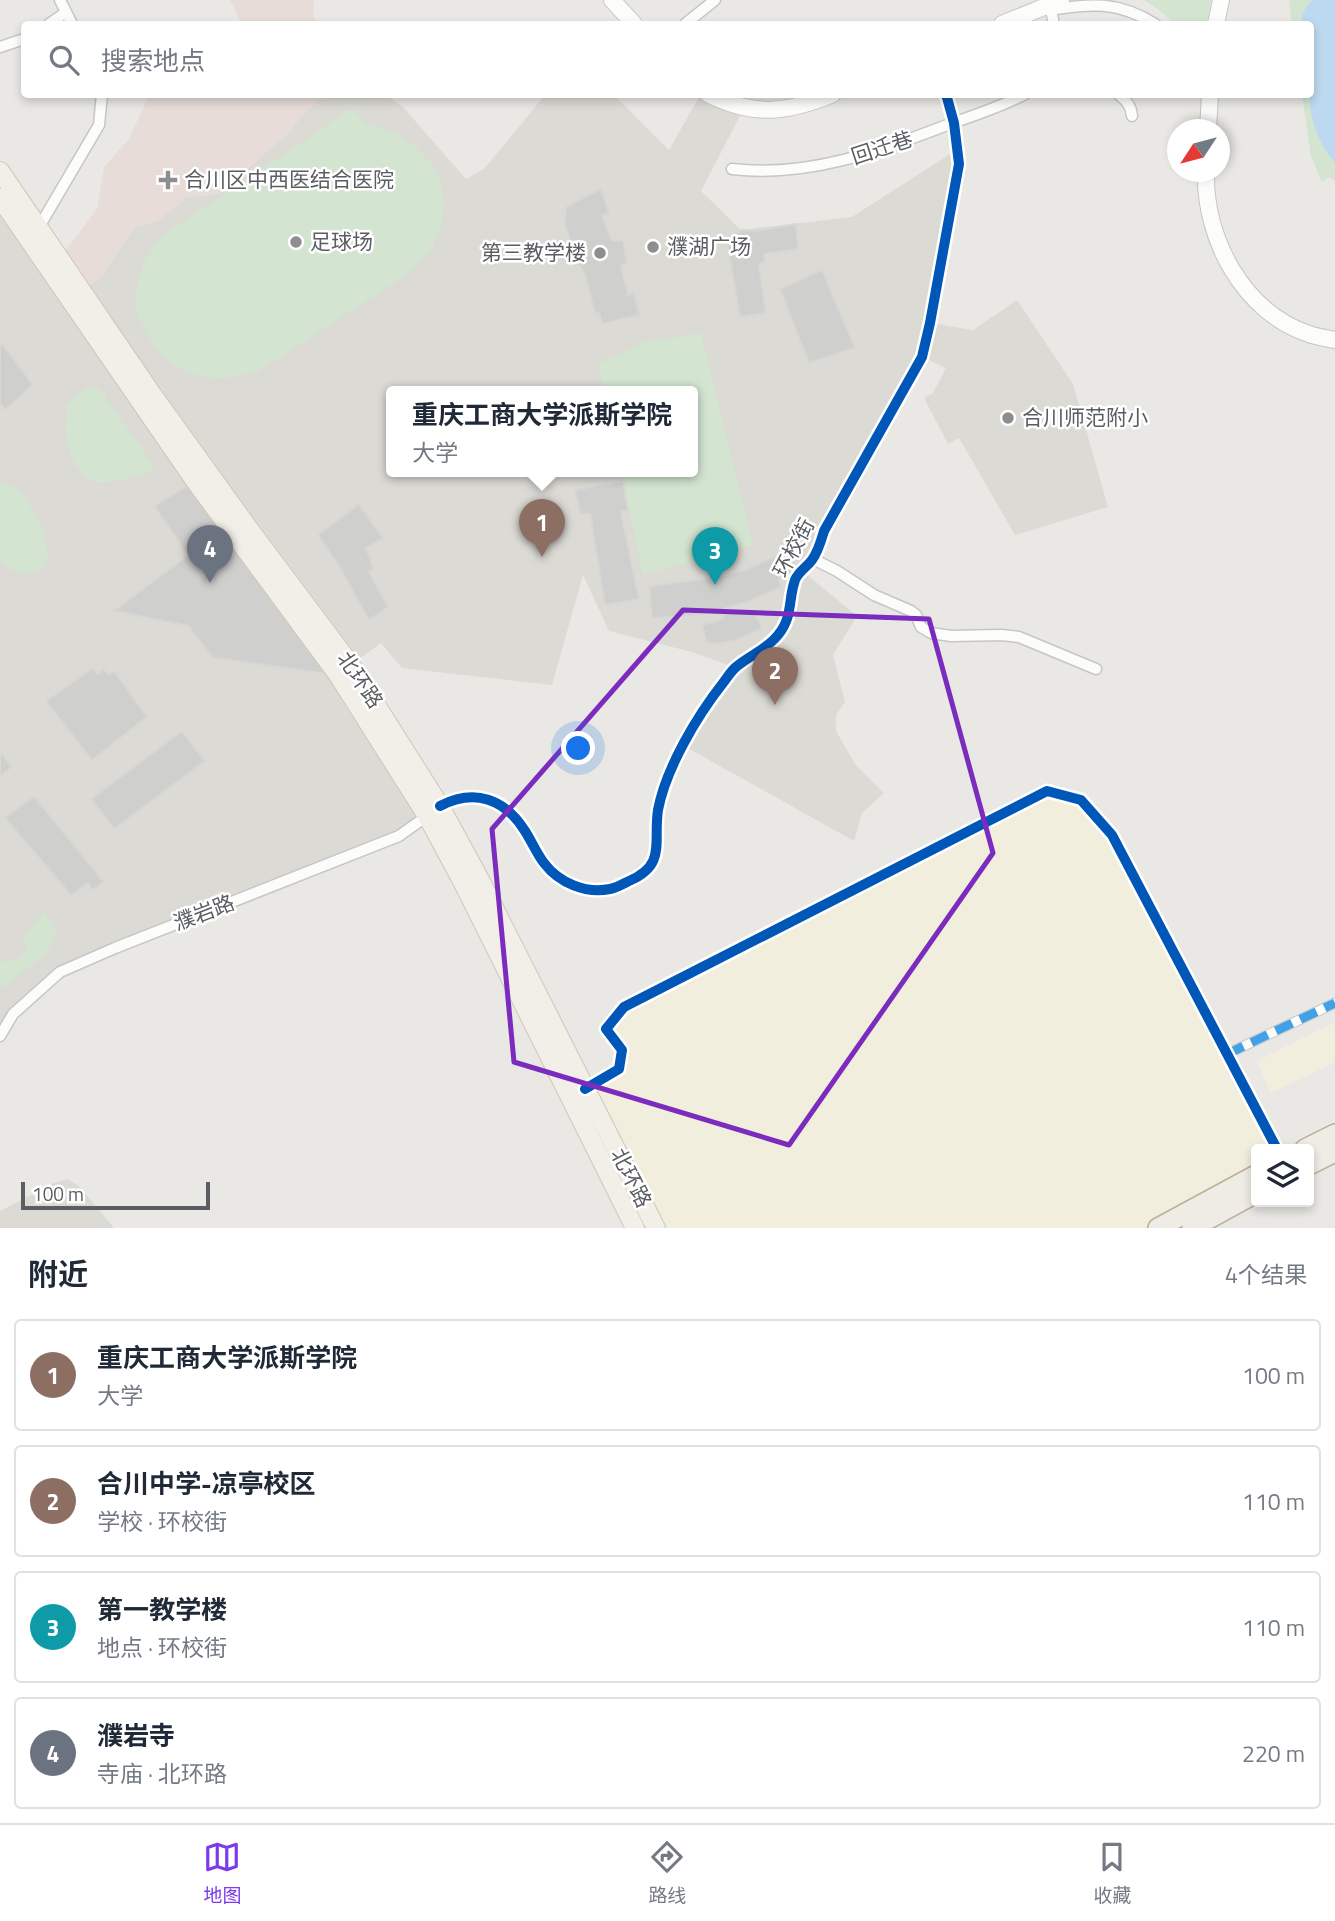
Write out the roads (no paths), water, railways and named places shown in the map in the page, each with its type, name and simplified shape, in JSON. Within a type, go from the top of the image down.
[{"type":"highway","points":[[1314,1144],[1335,1134]]},
{"type":"highway","points":[[1314,1162],[1335,1152]]},
{"type":"highway","points":[[1158,1228],[1251,1178]]},
{"type":"highway","points":[[1192,1228],[1251,1196]]},
{"type":"main road","points":[[612,0],[631,21]]},
{"type":"main road","points":[[1217,21],[1221,0]]},
{"type":"main road","points":[[1010,21],[1056,5]]},
{"type":"main road","points":[[716,98],[744,108],[772,111],[807,105],[824,98]]},
{"type":"main road","points":[[1208,119],[1210,98]]},
{"type":"main road","name":"北环路","points":[[0,171],[152,394],[351,665],[434,811],[463,883],[635,1228]]},
{"type":"main road","points":[[1206,182],[1219,245],[1235,276],[1249,295],[1279,319],[1308,334],[1335,340]]},
{"type":"main road","name":"北环路","points":[[0,198],[174,451],[338,675],[477,874],[656,1228]]},
{"type":"street","points":[[60,0],[70,21]]},
{"type":"street","points":[[689,21],[715,0]]},
{"type":"street","points":[[1056,5],[1098,3],[1121,6],[1150,21]]},
{"type":"street","points":[[53,21],[65,13]]},
{"type":"street","points":[[0,47],[21,40]]},
{"type":"street","points":[[39,227],[99,125],[102,98]]},
{"type":"street","name":"环校街","points":[[434,811],[454,799],[471,796],[492,799],[512,814],[545,865],[564,881],[585,890],[611,889],[642,876],[653,866],[658,811],[667,779],[704,707],[735,667],[762,651],[779,634],[790,613],[794,582],[801,570],[813,559],[824,531],[922,356],[958,164],[954,123],[947,98]]},
{"type":"street","name":"回迁巷","points":[[732,169],[746,171],[811,167],[856,158],[1015,98]]},
{"type":"street","points":[[1124,98],[1131,108],[1132,116]]},
{"type":"street","points":[[1202,98],[1207,119]]},
{"type":"street","points":[[813,559],[874,595],[911,611],[925,631],[951,636],[1019,637],[1096,669]]},
{"type":"street","points":[[585,1089],[619,1069],[622,1050],[606,1029],[624,1007],[1047,791],[1081,800],[1112,835],[1274,1144]]},
{"type":"street","name":"濮岩路","points":[[0,1036],[13,1014],[60,972],[400,836],[434,811]]},
{"type":"street","points":[[1227,1054],[1335,1003]]},
{"type":"water","points":[[1313,0],[1335,0],[1335,163],[1320,140],[1312,114],[1310,98],[1314,98],[1314,21],[1302,21],[1306,8]]},
{"type":"place","name":"合川区中西医结合医院","points":[[168,180]]},
{"type":"place","name":"足球场","points":[[296,242]]},
{"type":"place","name":"濮湖广场","points":[[653,247]]},
{"type":"place","name":"第三教学楼","points":[[600,253]]},
{"type":"place","name":"合川师范附小","points":[[1008,418]]},
{"type":"place","name":"重庆工商大学派斯学院","points":[[542,557]]},
{"type":"place","name":"濮岩寺","points":[[210,583]]},
{"type":"place","name":"第一教学楼","points":[[715,585]]},
{"type":"place","name":"合川中学-凉亭校区","points":[[775,705]]}]
